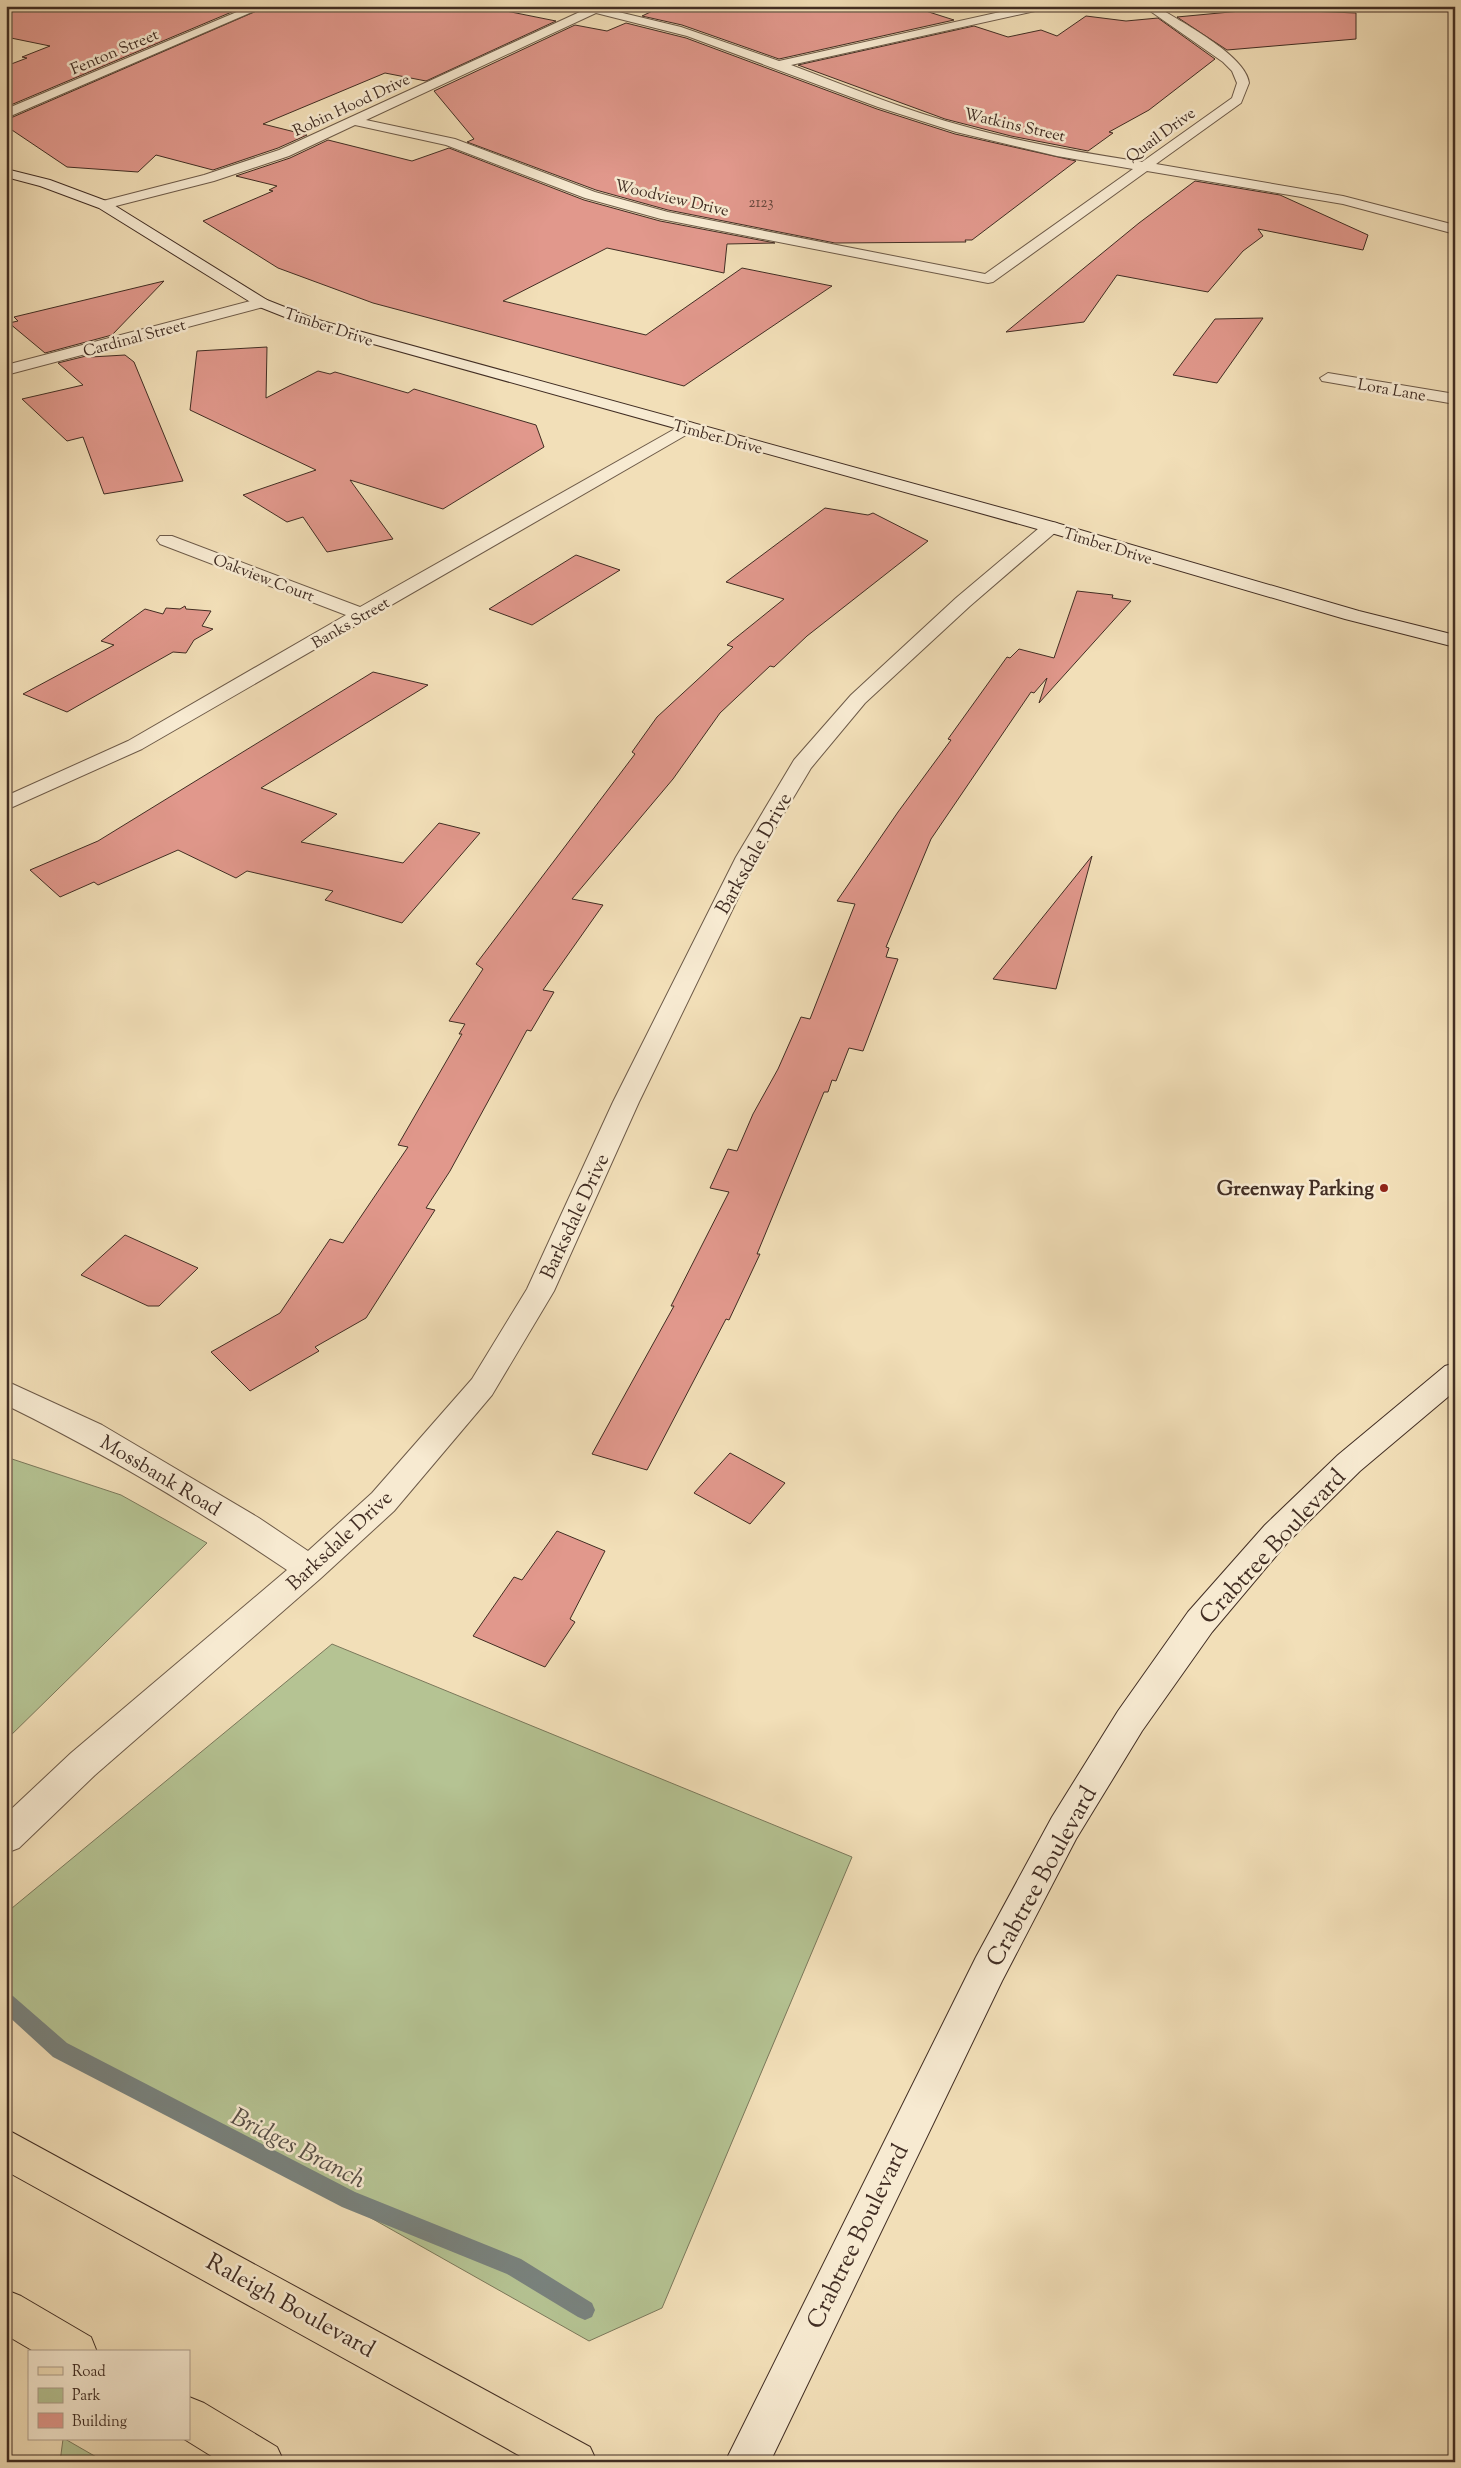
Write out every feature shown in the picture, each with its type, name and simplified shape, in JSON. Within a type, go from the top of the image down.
[{"type":"main road","name":"Raleigh Boulevard","points":[[6,2149],[576,2462]]},
{"type":"main road","points":[[6,2311],[73,2350]]},
{"type":"main road","points":[[190,2419],[262,2462]]},
{"type":"street","name":"Fenton Street","points":[[6,114],[261,6]]},
{"type":"street","name":"Watkins Street","points":[[580,6],[598,8],[692,34],[870,101],[1001,140],[1328,198],[1428,221],[1455,230]]},
{"type":"street","points":[[776,65],[1044,6]]},
{"type":"street","name":"Quail Drive","points":[[988,279],[1237,100],[1243,86],[1242,77],[1234,66],[1220,54],[1148,6]]},
{"type":"street","name":"Robin Hood Drive","points":[[104,205],[228,172],[284,153],[598,8]]},
{"type":"street","name":"Woodview Drive","points":[[355,121],[450,142],[590,195],[666,216],[988,279]]},
{"type":"street","name":"Timber Drive","points":[[6,172],[45,183],[104,205],[208,272],[262,303],[310,322],[1051,527],[1223,580],[1400,629],[1455,641]]},
{"type":"street","name":"Cardinal Street","points":[[6,370],[262,303]]},
{"type":"street","name":"Lora Lane","points":[[1328,378],[1455,399]]},
{"type":"street","name":"Banks Street","points":[[6,804],[136,745],[687,427]]},
{"type":"street","name":"Barksdale Drive","points":[[6,1837],[83,1764],[310,1569],[383,1502],[482,1387],[540,1291],[626,1102],[742,866],[802,765],[858,699],[963,602],[1051,527]]},
{"type":"street","name":"Oakview Court","points":[[166,540],[363,615]]},
{"type":"street","name":"Crabtree Boulevard","points":[[747,2462],[989,1969],[1064,1828],[1130,1721],[1200,1622],[1276,1534],[1349,1463],[1455,1374]]},
{"type":"street","name":"Mossbank Road","points":[[6,1392],[91,1433],[248,1527],[310,1569]]},
{"type":"green space","points":[[6,1457],[121,1495],[207,1543],[6,1740]]},
{"type":"green space","points":[[332,1644],[852,1857],[662,2308],[589,2341],[6,2012],[6,1913]]},
{"type":"green space","points":[[63,2440],[67,2440],[105,2462],[60,2462]]},
{"type":"building","points":[[6,6],[246,6],[6,107],[6,66],[27,58],[22,57],[50,46],[6,37]]},
{"type":"building","points":[[268,6],[481,6],[556,21],[426,81],[385,73],[263,124],[307,135],[278,148],[213,170],[156,155],[138,172],[67,167],[6,126],[6,120]]},
{"type":"building","points":[[663,6],[910,6],[954,20],[779,59],[682,25],[642,16]]},
{"type":"building","points":[[1262,9],[1356,13],[1356,39],[1227,50],[1177,17]]},
{"type":"building","points":[[1086,16],[1126,21],[1158,18],[1215,59],[1149,110],[1109,132],[1113,133],[1088,151],[1011,136],[945,119],[798,65],[974,26],[1008,37],[1041,30],[1057,36]]},
{"type":"building","points":[[626,23],[686,38],[877,109],[955,134],[1076,161],[972,240],[965,240],[966,242],[835,243],[668,210],[596,190],[467,142],[474,139],[434,91],[575,25],[607,31]]},
{"type":"building","points":[[328,140],[412,161],[449,148],[584,200],[660,221],[775,243],[727,244],[724,273],[607,248],[503,301],[646,335],[742,268],[832,286],[684,386],[373,303],[278,268],[203,221],[273,191],[269,190],[277,186],[236,176],[290,158]]},
{"type":"building","points":[[1195,181],[1280,195],[1368,235],[1363,250],[1258,229],[1263,236],[1243,251],[1208,292],[1117,275],[1084,322],[1006,332],[1139,223]]},
{"type":"building","points":[[164,281],[112,335],[45,353],[9,323],[18,321],[14,317]]},
{"type":"building","points":[[1263,318],[1217,383],[1173,375],[1215,319]]},
{"type":"building","points":[[267,347],[266,398],[318,371],[330,374],[335,372],[408,393],[414,389],[536,425],[544,447],[443,509],[350,480],[393,539],[327,552],[303,517],[287,522],[243,495],[316,470],[190,410],[197,351]]},
{"type":"building","points":[[94,354],[91,357],[125,355],[134,362],[183,481],[104,494],[83,437],[67,441],[22,399],[83,385],[58,363]]},
{"type":"building","points":[[825,508],[868,515],[873,513],[928,541],[807,636],[774,667],[770,666],[720,713],[673,779],[572,899],[603,905],[543,990],[554,992],[531,1031],[527,1030],[450,1171],[426,1208],[435,1210],[366,1318],[315,1347],[319,1351],[250,1391],[211,1352],[280,1313],[330,1239],[343,1243],[408,1147],[398,1145],[462,1034],[459,1034],[465,1024],[449,1021],[483,969],[476,964],[635,754],[632,752],[657,717],[733,647],[727,645],[784,599],[726,582]]},
{"type":"building","points":[[576,555],[620,570],[532,625],[489,609]]},
{"type":"building","points":[[1077,591],[1113,595],[1112,598],[1131,601],[1039,703],[1047,678],[1034,693],[1031,692],[931,839],[886,947],[889,948],[886,957],[898,959],[863,1051],[849,1048],[836,1081],[832,1080],[828,1092],[824,1092],[757,1254],[760,1254],[729,1320],[726,1319],[647,1470],[592,1454],[674,1306],[671,1306],[729,1192],[710,1188],[728,1149],[737,1151],[753,1114],[778,1069],[801,1017],[810,1019],[855,904],[837,901],[898,812],[951,740],[948,739],[1007,657],[1010,658],[1019,649],[1054,658]]},
{"type":"building","points":[[185,606],[186,609],[211,611],[202,626],[213,629],[194,640],[186,653],[173,652],[67,712],[23,694],[114,645],[101,641],[145,609],[163,614],[166,608],[180,609]]},
{"type":"building","points":[[373,672],[428,685],[261,788],[337,814],[301,842],[403,863],[439,823],[480,833],[402,923],[325,900],[333,891],[247,871],[236,878],[178,850],[98,885],[94,882],[60,897],[30,870],[98,841]]},
{"type":"building","points":[[1092,856],[1056,989],[993,979]]},
{"type":"building","points":[[125,1235],[198,1268],[159,1306],[148,1306],[81,1275]]},
{"type":"building","points":[[730,1453],[785,1483],[750,1524],[694,1493]]},
{"type":"building","points":[[557,1531],[605,1551],[570,1619],[575,1622],[545,1667],[473,1636],[514,1577],[522,1580]]},
{"type":"waterway","name":"Bridges Branch","points":[[6,2002],[60,2050],[349,2200],[514,2266],[585,2310]]},
{"type":"place","name":"Greenway Parking","points":[[1384,1188]]}]
